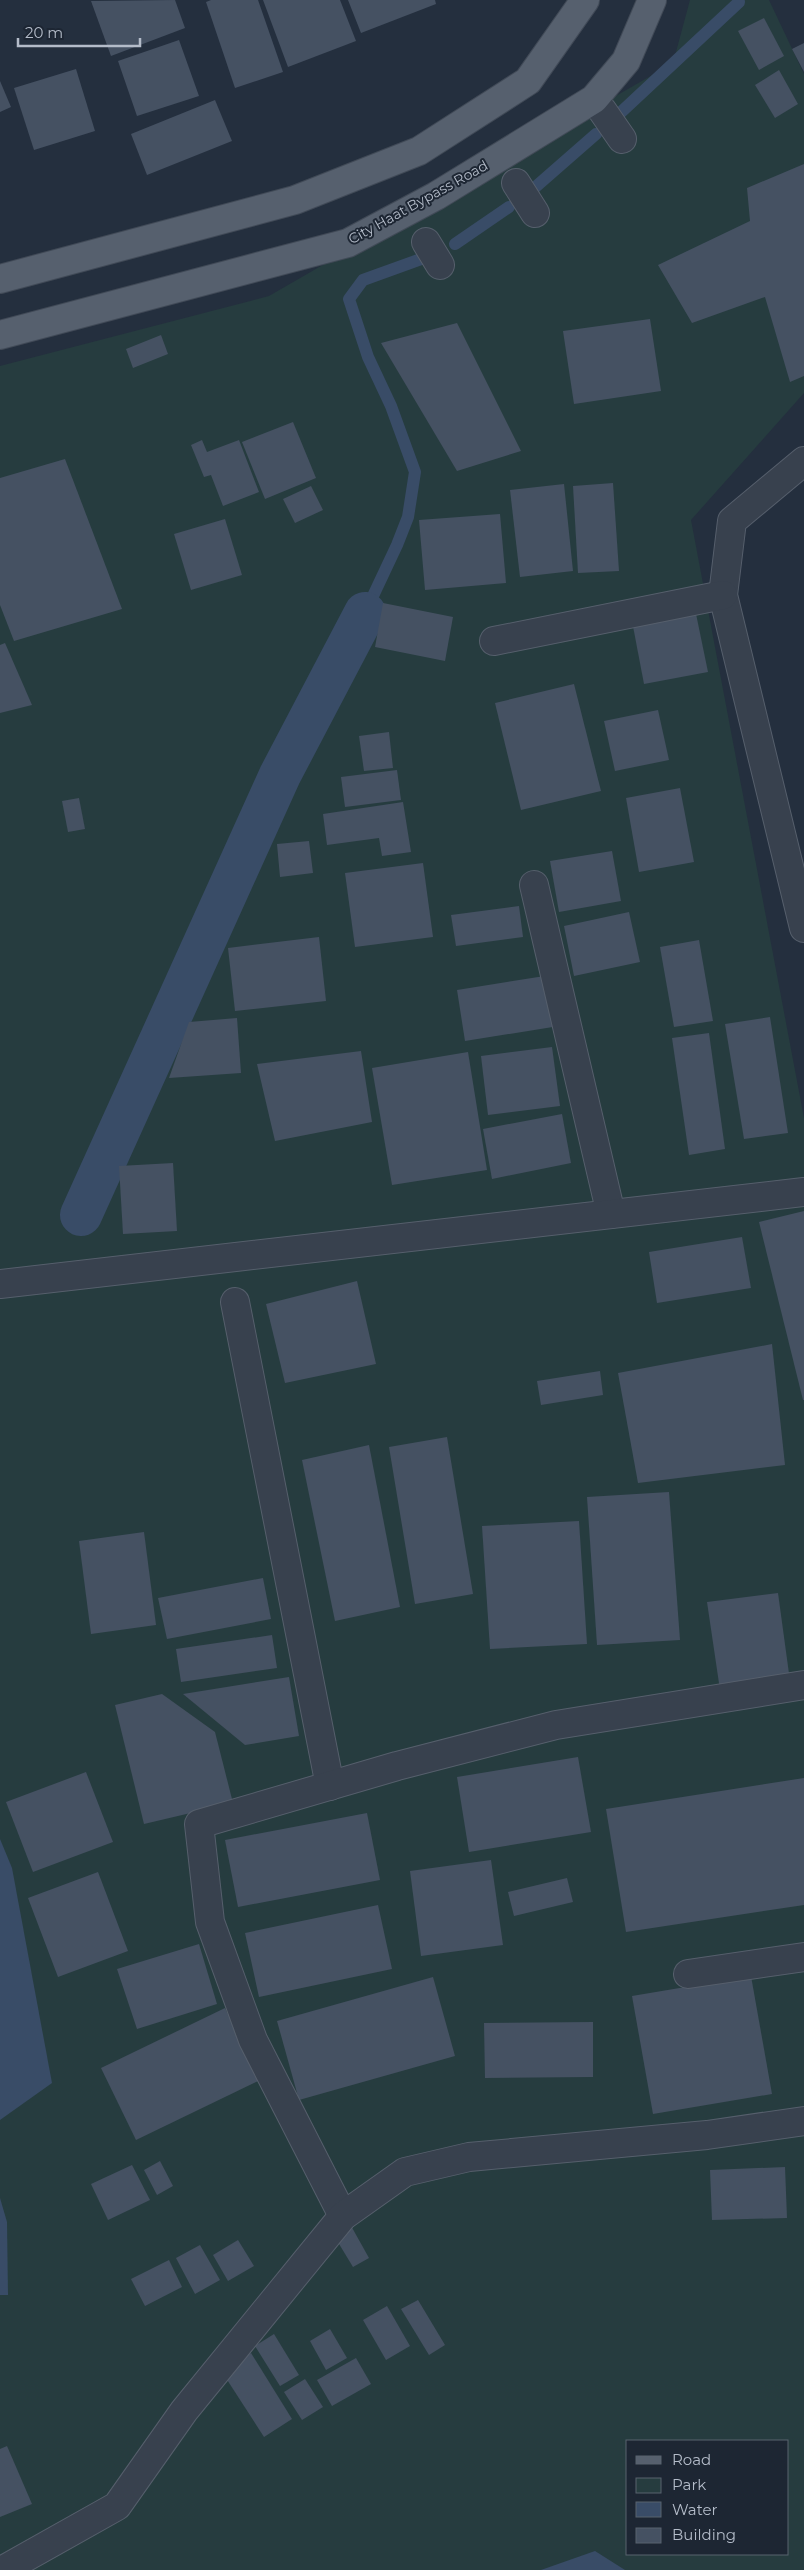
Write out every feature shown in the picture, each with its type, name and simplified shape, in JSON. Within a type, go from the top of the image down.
[{"type":"main road","points":[[0,279],[295,200],[419,151],[528,81],[585,0]]},
{"type":"main road","name":"City Haat Bypass Road","points":[[0,335],[348,243],[436,196],[594,99],[626,61],[652,0]]},
{"type":"street","points":[[602,110],[622,139]]},
{"type":"street","points":[[516,183],[535,213]]},
{"type":"street","points":[[426,242],[440,265]]},
{"type":"street","points":[[804,461],[732,521],[723,595],[804,928]]},
{"type":"street","points":[[494,641],[723,595]]},
{"type":"street","points":[[534,885],[611,1214]]},
{"type":"street","points":[[0,1284],[804,1192]]},
{"type":"street","points":[[236,1302],[330,1786]]},
{"type":"street","points":[[343,2216],[253,2040],[210,1922],[199,1824],[330,1786],[556,1725],[804,1685]]},
{"type":"street","points":[[688,1974],[804,1957]]},
{"type":"street","points":[[3,2570],[116,2506],[184,2412],[343,2216],[405,2172],[469,2157],[707,2135],[804,2122]]},
{"type":"green space","points":[[690,0],[769,0],[804,74],[804,393],[691,520],[804,1118],[804,2570],[0,2570],[0,366],[269,296],[673,63]]},
{"type":"water","points":[[0,1839],[12,1868],[52,2083],[0,2120]]},
{"type":"water","points":[[0,2198],[7,2222],[8,2295],[0,2295]]},
{"type":"water","points":[[595,2551],[625,2570],[541,2570]]},
{"type":"building","points":[[175,0],[185,28],[111,56],[91,1]]},
{"type":"building","points":[[211,0],[258,0],[283,72],[235,88],[206,2]]},
{"type":"building","points":[[263,0],[340,0],[356,41],[288,67]]},
{"type":"building","points":[[348,0],[435,0],[436,4],[361,33]]},
{"type":"building","points":[[764,18],[784,56],[759,70],[738,31]]},
{"type":"building","points":[[179,40],[199,96],[137,116],[118,61]]},
{"type":"building","points":[[804,43],[804,72],[792,49]]},
{"type":"building","points":[[76,69],[95,131],[34,150],[14,88]]},
{"type":"building","points":[[779,70],[798,104],[775,118],[755,85]]},
{"type":"building","points":[[0,81],[11,107],[0,112]]},
{"type":"building","points":[[215,100],[232,141],[147,175],[131,134]]},
{"type":"building","points":[[804,164],[804,376],[790,382],[765,297],[692,323],[658,265],[750,221],[747,188]]},
{"type":"building","points":[[650,319],[661,391],[574,404],[563,331]]},
{"type":"building","points":[[457,323],[521,451],[457,471],[381,343]]},
{"type":"building","points":[[161,335],[168,354],[133,368],[126,349]]},
{"type":"building","points":[[293,422],[316,478],[265,499],[242,442]]},
{"type":"building","points":[[202,440],[207,452],[239,440],[259,492],[223,506],[211,475],[204,477],[191,445]]},
{"type":"building","points":[[65,459],[122,609],[14,641],[0,605],[0,478]]},
{"type":"building","points":[[613,483],[619,571],[578,573],[573,486]]},
{"type":"building","points":[[564,484],[573,571],[520,577],[510,490]]},
{"type":"building","points":[[311,486],[323,510],[295,523],[283,499]]},
{"type":"building","points":[[500,514],[506,583],[425,590],[419,520]]},
{"type":"building","points":[[225,519],[242,575],[191,590],[174,534]]},
{"type":"building","points":[[383,603],[453,617],[445,661],[375,647]]},
{"type":"building","points":[[695,609],[708,672],[644,684],[632,621]]},
{"type":"building","points":[[5,643],[32,705],[0,713],[0,645]]},
{"type":"building","points":[[574,684],[601,791],[521,810],[495,703]]},
{"type":"building","points":[[658,710],[669,760],[615,771],[604,721]]},
{"type":"building","points":[[389,732],[393,768],[364,771],[359,736]]},
{"type":"building","points":[[397,770],[401,800],[345,807],[341,777]]},
{"type":"building","points":[[680,788],[694,862],[639,872],[626,798]]},
{"type":"building","points":[[79,798],[85,829],[68,832],[62,801]]},
{"type":"building","points":[[403,802],[411,852],[382,856],[379,838],[327,845],[323,814]]},
{"type":"building","points":[[309,841],[313,873],[280,877],[277,844]]},
{"type":"building","points":[[612,851],[621,901],[559,912],[550,861]]},
{"type":"building","points":[[423,863],[433,937],[355,947],[345,873]]},
{"type":"building","points":[[519,906],[523,937],[456,946],[451,915]]},
{"type":"building","points":[[629,912],[640,962],[574,976],[564,926]]},
{"type":"building","points":[[319,937],[326,1001],[235,1011],[228,948]]},
{"type":"building","points":[[699,940],[713,1021],[674,1027],[660,947]]},
{"type":"building","points":[[551,975],[559,1026],[465,1041],[457,990]]},
{"type":"building","points":[[770,1017],[788,1133],[744,1139],[725,1024]]},
{"type":"building","points":[[237,1018],[241,1073],[169,1078],[189,1022]]},
{"type":"building","points":[[709,1033],[725,1149],[689,1155],[672,1038]]},
{"type":"building","points":[[552,1047],[560,1106],[488,1115],[481,1056]]},
{"type":"building","points":[[361,1051],[372,1122],[275,1141],[257,1064]]},
{"type":"building","points":[[468,1052],[487,1170],[392,1185],[372,1068]]},
{"type":"building","points":[[562,1114],[571,1163],[492,1179],[483,1129]]},
{"type":"building","points":[[173,1163],[177,1231],[123,1234],[119,1166]]},
{"type":"building","points":[[804,1211],[804,1400],[803,1400],[759,1222]]},
{"type":"building","points":[[742,1237],[751,1288],[657,1303],[649,1252]]},
{"type":"building","points":[[357,1281],[376,1364],[285,1383],[266,1304]]},
{"type":"building","points":[[772,1344],[785,1465],[638,1483],[618,1373]]},
{"type":"building","points":[[600,1371],[603,1395],[541,1405],[537,1381]]},
{"type":"building","points":[[447,1437],[473,1594],[415,1604],[389,1447]]},
{"type":"building","points":[[369,1445],[400,1607],[335,1621],[302,1460]]},
{"type":"building","points":[[669,1492],[680,1640],[597,1645],[587,1497]]},
{"type":"building","points":[[579,1521],[587,1644],[490,1649],[482,1526]]},
{"type":"building","points":[[144,1532],[156,1625],[91,1634],[79,1541]]},
{"type":"building","points":[[263,1578],[271,1619],[167,1639],[158,1598]]},
{"type":"building","points":[[778,1593],[790,1681],[720,1690],[707,1602]]},
{"type":"building","points":[[272,1635],[277,1668],[181,1682],[176,1649]]},
{"type":"building","points":[[289,1677],[299,1736],[245,1745],[183,1694]]},
{"type":"building","points":[[162,1694],[215,1732],[233,1803],[144,1824],[115,1705]]},
{"type":"building","points":[[578,1757],[591,1832],[469,1852],[457,1777]]},
{"type":"building","points":[[86,1772],[113,1842],[33,1872],[6,1802]]},
{"type":"building","points":[[804,1778],[804,1905],[626,1932],[606,1809]]},
{"type":"building","points":[[367,1813],[380,1880],[238,1907],[225,1840]]},
{"type":"building","points":[[491,1860],[503,1945],[421,1956],[410,1871]]},
{"type":"building","points":[[98,1872],[128,1951],[58,1977],[28,1898]]},
{"type":"building","points":[[567,1878],[573,1902],[514,1916],[508,1892]]},
{"type":"building","points":[[378,1905],[392,1969],[259,1997],[245,1933]]},
{"type":"building","points":[[199,1944],[217,2004],[137,2029],[117,1969]]},
{"type":"building","points":[[751,1976],[772,2094],[653,2114],[632,1996]]},
{"type":"building","points":[[433,1977],[455,2056],[299,2100],[277,2021]]},
{"type":"building","points":[[225,2008],[260,2080],[136,2140],[101,2068]]},
{"type":"building","points":[[593,2022],[593,2077],[485,2078],[484,2023]]},
{"type":"building","points":[[160,2161],[173,2186],[157,2195],[144,2170]]},
{"type":"building","points":[[132,2165],[150,2200],[108,2220],[91,2184]]},
{"type":"building","points":[[785,2167],[787,2218],[712,2220],[710,2170]]},
{"type":"building","points":[[350,2224],[369,2258],[353,2267],[333,2234]]},
{"type":"building","points":[[238,2240],[254,2266],[228,2281],[213,2255]]},
{"type":"building","points":[[200,2245],[220,2280],[195,2294],[176,2258]]},
{"type":"building","points":[[169,2260],[182,2287],[145,2306],[131,2279]]},
{"type":"building","points":[[418,2300],[445,2345],[429,2355],[401,2309]]},
{"type":"building","points":[[387,2306],[410,2346],[386,2360],[363,2320]]},
{"type":"building","points":[[330,2329],[347,2358],[326,2370],[310,2341]]},
{"type":"building","points":[[274,2334],[299,2375],[280,2386],[255,2346]]},
{"type":"building","points":[[251,2353],[292,2419],[264,2437],[222,2372]]},
{"type":"building","points":[[356,2358],[371,2384],[332,2406],[317,2380]]},
{"type":"building","points":[[305,2379],[323,2407],[302,2420],[284,2392]]},
{"type":"building","points":[[7,2446],[32,2504],[0,2517],[0,2449]]},
{"type":"waterway","points":[[618,115],[739,2]]},
{"type":"waterway","points":[[532,190],[596,134]]},
{"type":"waterway","points":[[455,244],[509,207]]},
{"type":"waterway","points":[[365,613],[408,517],[415,472],[391,406],[368,357],[349,299],[363,280],[421,259]]},
{"type":"waterway","points":[[81,1215],[280,775],[365,613]]}]
